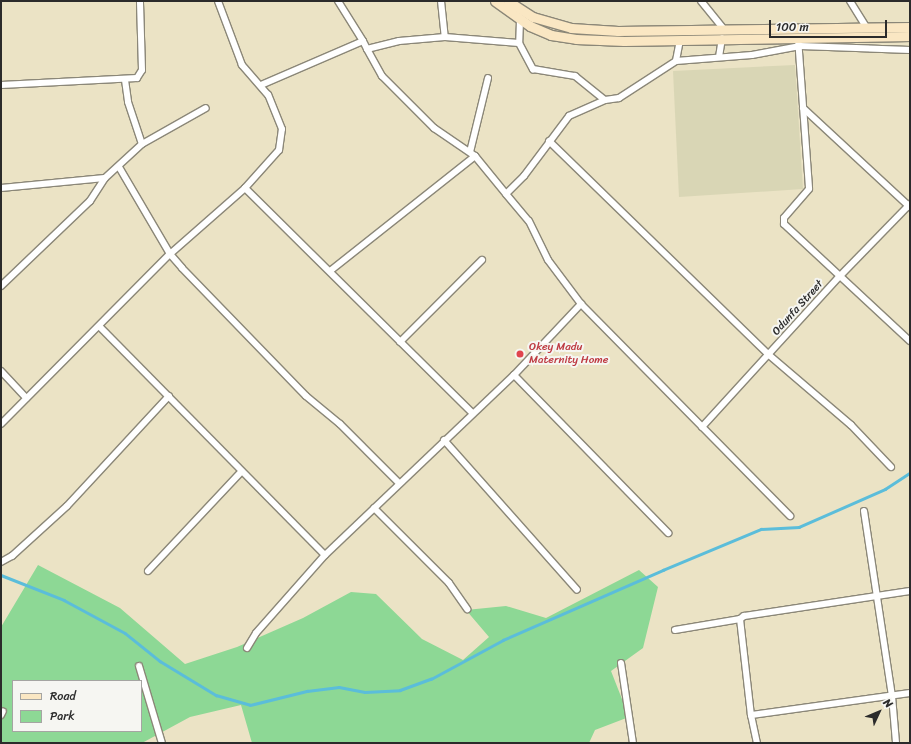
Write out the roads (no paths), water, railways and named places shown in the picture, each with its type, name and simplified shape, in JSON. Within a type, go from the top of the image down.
[{"type":"main road","points":[[494,1],[520,20],[551,35],[576,40],[680,40],[723,33],[799,42],[879,35],[910,36]]},
{"type":"main road","points":[[508,1],[533,17],[571,28],[618,31],[723,33],[866,27],[910,28]]},
{"type":"street","points":[[1,84],[125,80],[137,78],[142,70],[140,1]]},
{"type":"street","points":[[1,424],[100,327],[170,254],[245,188],[278,150],[283,135],[280,122],[261,85],[247,73],[242,65],[218,1]]},
{"type":"street","points":[[338,1],[363,41],[382,76],[434,128],[472,154],[529,221],[548,260],[581,304],[790,516]]},
{"type":"street","points":[[441,1],[445,37]]},
{"type":"street","points":[[701,1],[723,33],[719,57]]},
{"type":"street","points":[[850,1],[866,27]]},
{"type":"street","points":[[520,20],[519,43],[533,69],[575,76],[605,100]]},
{"type":"street","points":[[878,48],[879,35]]},
{"type":"street","points":[[367,49],[399,41],[445,37],[519,43]]},
{"type":"street","points":[[676,61],[680,40]]},
{"type":"street","points":[[261,85],[363,41]]},
{"type":"street","points":[[799,42],[809,189],[784,218],[784,224],[839,277],[910,341]]},
{"type":"street","points":[[506,194],[524,176],[549,141],[574,113],[605,100],[619,98],[676,61],[719,57],[799,42],[910,50]]},
{"type":"street","points":[[330,271],[472,154],[488,78]]},
{"type":"street","points":[[125,80],[128,102],[142,144]]},
{"type":"street","points":[[1,286],[90,201],[105,178],[119,167],[142,144],[206,108]]},
{"type":"street","points":[[804,108],[909,206]]},
{"type":"street","points":[[549,141],[769,355],[851,425],[891,467]]},
{"type":"street","points":[[119,167],[170,254],[306,396],[340,424],[399,484]]},
{"type":"street","points":[[1,188],[105,178]]},
{"type":"street","points":[[245,188],[472,413]]},
{"type":"street","name":"Odunfa Street","points":[[702,427],[839,277],[909,206]]},
{"type":"street","points":[[400,342],[482,260]]},
{"type":"street","points":[[247,648],[256,633],[325,555],[472,413],[514,375],[581,304]]},
{"type":"street","points":[[100,327],[169,396],[241,472],[325,555]]},
{"type":"street","points":[[1,370],[26,398]]},
{"type":"street","points":[[514,375],[668,533]]},
{"type":"street","points":[[1,562],[12,556],[67,506],[169,396]]},
{"type":"street","points":[[444,440],[577,590]]},
{"type":"street","points":[[148,571],[241,472]]},
{"type":"street","points":[[374,508],[449,583],[467,609]]},
{"type":"street","points":[[864,511],[892,696],[896,743]]},
{"type":"street","points":[[675,630],[740,619],[744,616],[910,591]]},
{"type":"street","points":[[740,619],[751,715],[757,743]]},
{"type":"street","points":[[621,664],[633,743]]},
{"type":"street","points":[[139,666],[162,743]]},
{"type":"street","points":[[751,715],[910,693]]},
{"type":"waterway","points":[[1,575],[64,600],[125,633],[160,661],[216,695],[250,705],[307,691],[339,687],[365,692],[400,690],[431,679],[503,640],[663,570],[761,529],[799,527],[885,489],[910,473]]},
{"type":"place","name":"Okey Madu Maternity Home","points":[[520,354]]}]
